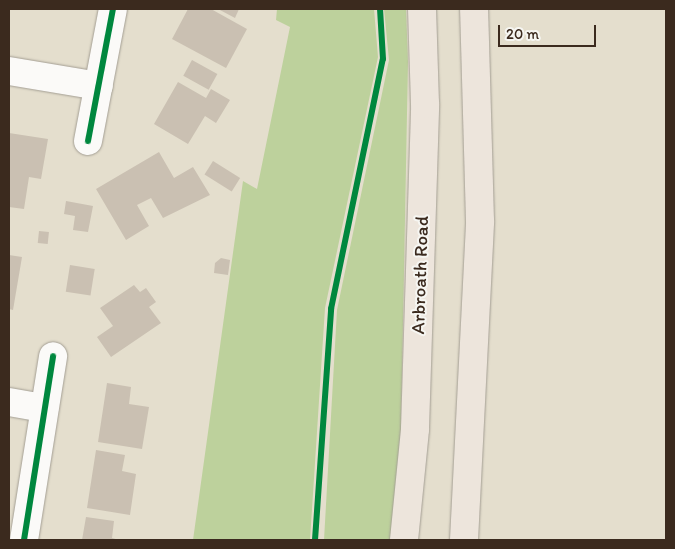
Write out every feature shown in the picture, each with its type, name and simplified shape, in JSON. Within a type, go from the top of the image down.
[{"type":"main road","name":"Arbroath Road","points":[[404,540],[415,429],[425,114],[422,9]]},
{"type":"main road","points":[[464,540],[480,221],[474,9]]},
{"type":"street","points":[[88,141],[113,9]]},
{"type":"street","points":[[9,71],[99,86]]},
{"type":"street","points":[[24,540],[53,356]]},
{"type":"street","points":[[9,402],[44,408]]},
{"type":"green space","points":[[277,9],[374,9],[378,57],[325,308],[310,540],[193,540],[243,181],[257,189],[290,27],[276,20]]},
{"type":"green space","points":[[384,9],[406,9],[408,62],[401,427],[392,540],[324,540],[337,310],[389,60]]},
{"type":"building","points":[[188,9],[211,9],[247,29],[226,68],[172,39]]},
{"type":"building","points":[[218,9],[239,9],[235,18]]},
{"type":"building","points":[[192,60],[217,74],[209,90],[183,76]]},
{"type":"building","points":[[178,82],[206,98],[211,89],[230,100],[216,123],[205,116],[188,144],[154,124]]},
{"type":"building","points":[[9,133],[48,139],[41,179],[29,177],[24,209],[9,207]]},
{"type":"building","points":[[159,152],[174,178],[193,167],[210,195],[163,218],[151,198],[137,205],[149,226],[126,240],[96,189]]},
{"type":"building","points":[[213,161],[240,178],[232,192],[205,175]]},
{"type":"building","points":[[66,201],[93,206],[88,232],[73,230],[75,216],[64,214]]},
{"type":"building","points":[[39,231],[49,232],[48,244],[38,243]]},
{"type":"building","points":[[9,255],[22,257],[13,310],[9,309]]},
{"type":"building","points":[[221,258],[230,260],[228,275],[214,273],[215,263]]},
{"type":"building","points":[[70,265],[95,269],[90,296],[66,292]]},
{"type":"building","points":[[134,285],[140,292],[146,288],[156,302],[149,307],[161,323],[111,357],[97,337],[113,326],[100,308]]},
{"type":"building","points":[[107,383],[131,387],[129,404],[149,407],[142,449],[98,442]]},
{"type":"building","points":[[96,450],[125,455],[122,471],[136,474],[130,515],[87,508]]},
{"type":"building","points":[[86,517],[114,521],[112,538],[119,540],[82,540]]},
{"type":"cycle path","points":[[88,141],[113,9]]},
{"type":"cycle path","points":[[315,540],[331,309],[383,59],[380,9]]},
{"type":"cycle path","points":[[24,540],[53,356]]}]
